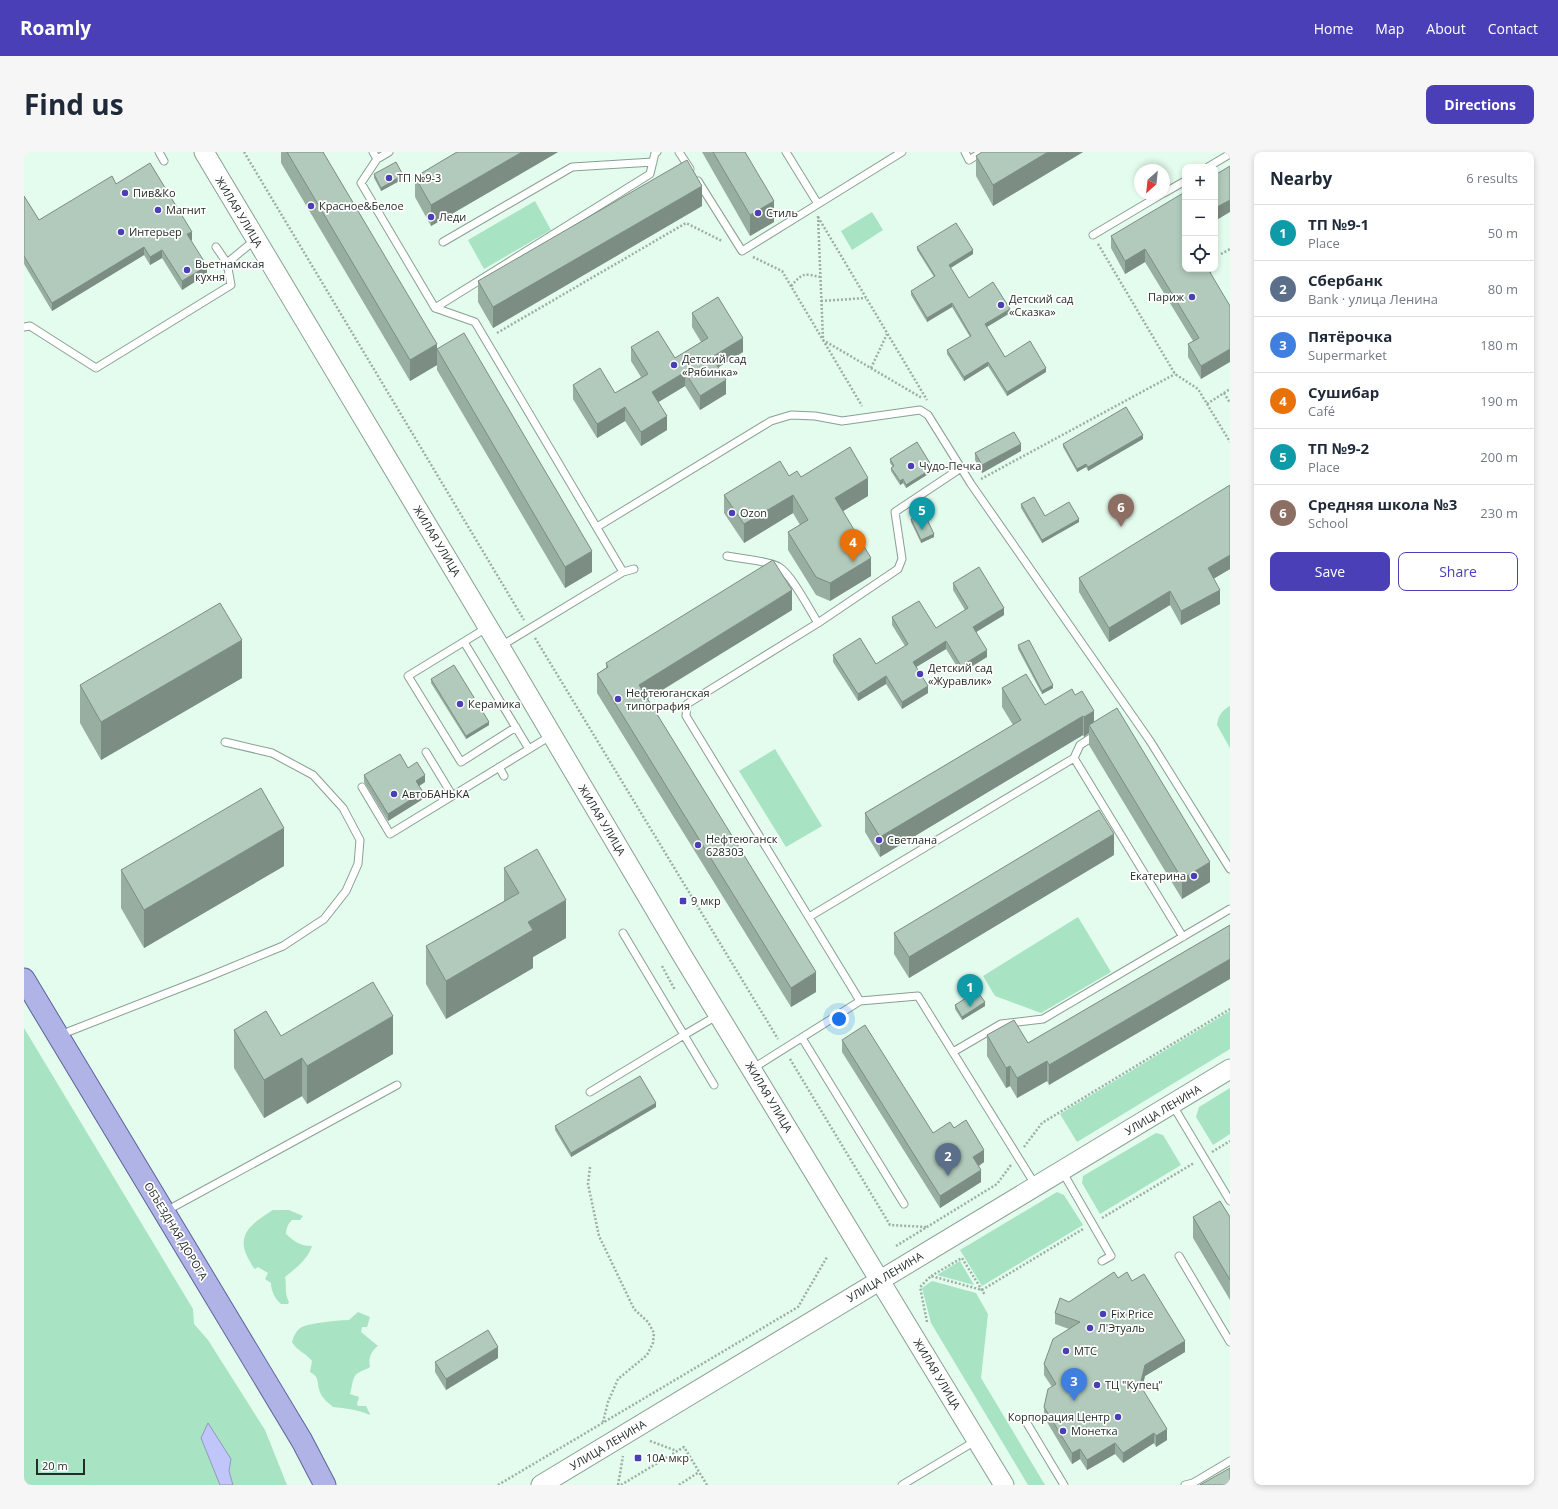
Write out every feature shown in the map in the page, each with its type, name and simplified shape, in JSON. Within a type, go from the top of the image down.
[{"type":"main road","name":"ЖИЛАЯ УЛИЦА","points":[[204,152],[718,1015],[1004,1485]]},
{"type":"main road","name":"ОБЪЕЗДНАЯ ДОРОГА","points":[[24,979],[302,1441],[325,1485]]},
{"type":"main road","name":"УЛИЦА ЛЕНИНА","points":[[541,1485],[1230,1070]]},
{"type":"lane","points":[[159,152],[164,161]]},
{"type":"lane","points":[[373,152],[377,159]]},
{"type":"lane","points":[[389,152],[377,159],[361,182],[435,308],[475,322],[623,572]]},
{"type":"lane","points":[[435,308],[650,174],[655,153],[657,152]]},
{"type":"lane","points":[[679,152],[742,251],[902,152]]},
{"type":"lane","points":[[786,152],[818,204]]},
{"type":"lane","points":[[964,152],[969,160],[982,152]]},
{"type":"lane","points":[[1213,164],[1230,154]]},
{"type":"lane","points":[[443,242],[572,167],[653,162]]},
{"type":"lane","points":[[1170,189],[1182,183]]},
{"type":"lane","points":[[1093,235],[1151,200]]},
{"type":"lane","points":[[227,263],[256,240]]},
{"type":"lane","points":[[24,327],[30,326],[96,368],[231,285],[227,263],[216,247]]},
{"type":"lane","points":[[597,527],[771,422],[792,415],[814,416],[842,421],[920,410],[928,415],[971,484],[1126,715],[1150,741],[1230,869]]},
{"type":"lane","points":[[860,1001],[686,716],[687,704],[818,623],[898,569],[902,559],[895,512],[961,468]]},
{"type":"lane","points":[[727,556],[770,564],[778,567],[788,575],[818,623]]},
{"type":"lane","points":[[500,647],[623,572],[634,568]]},
{"type":"lane","points":[[488,627],[408,676],[461,762],[516,728]]},
{"type":"lane","points":[[464,642],[529,749]]},
{"type":"lane","points":[[809,918],[1074,758],[1080,745],[1105,729]]},
{"type":"lane","points":[[362,788],[390,834],[552,735]]},
{"type":"lane","points":[[58,1036],[283,946],[324,920],[346,891],[358,864],[360,840],[344,808],[312,775],[272,753],[225,742]]},
{"type":"lane","points":[[426,752],[452,796]]},
{"type":"lane","points":[[1074,758],[1183,937]]},
{"type":"lane","points":[[499,767],[504,776]]},
{"type":"lane","points":[[953,1052],[1001,1024],[1043,1019],[1230,909]]},
{"type":"lane","points":[[623,932],[714,1085]]},
{"type":"lane","points":[[751,1069],[860,1001],[918,996],[1036,1186]]},
{"type":"lane","points":[[590,1092],[718,1015]]},
{"type":"lane","points":[[802,1038],[904,1204]]},
{"type":"lane","points":[[164,1212],[397,1085]]},
{"type":"lane","points":[[1172,1104],[1230,1201]]},
{"type":"lane","points":[[1062,1171],[1111,1256],[1102,1261]]},
{"type":"lane","points":[[1179,1256],[1230,1342]]},
{"type":"lane","points":[[1025,1420],[1064,1485]]},
{"type":"lane","points":[[902,1485],[977,1440]]},
{"type":"lane","points":[[1185,1485],[1193,1483],[1230,1461]]},
{"type":"path","points":[[244,152],[529,629],[890,1225],[926,1227]]},
{"type":"path","points":[[823,340],[818,217],[928,401]]},
{"type":"path","points":[[497,333],[686,223],[782,271],[863,409]]},
{"type":"path","points":[[1093,235],[1175,374],[1198,389],[1230,442]]},
{"type":"path","points":[[1221,254],[1230,249]]},
{"type":"path","points":[[791,286],[800,276],[806,273],[820,276]]},
{"type":"path","points":[[821,301],[866,298]]},
{"type":"path","points":[[871,368],[887,334]]},
{"type":"path","points":[[823,340],[928,401]]},
{"type":"path","points":[[971,484],[1175,374]]},
{"type":"path","points":[[1207,404],[1230,389]]},
{"type":"path","points":[[1224,393],[1230,403]]},
{"type":"path","points":[[920,402],[928,401]]},
{"type":"path","points":[[662,966],[675,990]]},
{"type":"path","points":[[896,1246],[997,1184],[1042,1122],[1230,1009]]},
{"type":"path","points":[[931,1276],[982,1290],[1230,1141]]},
{"type":"path","points":[[590,1167],[588,1184],[599,1236],[634,1309],[648,1322],[654,1333],[653,1343],[647,1355],[618,1379],[608,1402],[603,1422]]},
{"type":"path","points":[[498,1485],[798,1307],[827,1257]]},
{"type":"path","points":[[920,1287],[931,1276],[962,1258],[985,1295]]},
{"type":"path","points":[[643,1444],[650,1440],[677,1451]]},
{"type":"path","points":[[620,1485],[684,1447],[707,1485]]},
{"type":"path","points":[[620,1485],[623,1456],[630,1452]]},
{"type":"path","points":[[679,1485],[700,1472]]},
{"type":"green space","points":[[535,201],[551,230],[484,269],[468,240]]},
{"type":"green space","points":[[872,212],[883,230],[852,250],[841,231]]},
{"type":"green space","points":[[1230,706],[1230,748],[1217,725],[1221,714]]},
{"type":"green space","points":[[775,749],[822,826],[786,847],[739,771]]},
{"type":"green space","points":[[1078,917],[1111,972],[1041,1013],[995,996],[983,976]]},
{"type":"green space","points":[[1230,1011],[1230,1049],[1077,1142],[1060,1114]]},
{"type":"green space","points":[[24,1028],[193,1309],[194,1324],[208,1340],[265,1430],[287,1485],[233,1485],[229,1471],[231,1459],[201,1438],[220,1485],[24,1485]]},
{"type":"green space","points":[[1230,1088],[1230,1134],[1213,1145],[1196,1117],[1199,1107]]},
{"type":"green space","points":[[1156,1133],[1163,1135],[1181,1165],[1100,1214],[1082,1183],[1083,1176]]},
{"type":"green space","points":[[1057,1192],[1064,1195],[1083,1225],[982,1286],[960,1250]]},
{"type":"green space","points":[[273,1210],[289,1210],[303,1216],[300,1220],[292,1220],[289,1223],[286,1234],[298,1243],[312,1246],[308,1255],[285,1277],[286,1292],[289,1302],[288,1304],[281,1304],[277,1300],[271,1283],[265,1279],[268,1273],[258,1267],[255,1269],[253,1267],[246,1255],[244,1247],[245,1234],[248,1229]]},
{"type":"green space","points":[[960,1261],[974,1285],[937,1275]]},
{"type":"green space","points":[[932,1281],[976,1293],[988,1314],[981,1378],[1045,1485],[1028,1485],[931,1323],[922,1288]]},
{"type":"green space","points":[[358,1312],[370,1317],[367,1327],[362,1327],[361,1332],[378,1346],[371,1355],[369,1361],[370,1367],[354,1377],[350,1394],[359,1397],[357,1404],[358,1406],[366,1406],[370,1415],[333,1407],[324,1399],[320,1392],[316,1377],[310,1372],[312,1361],[296,1348],[292,1342],[294,1335],[302,1327],[318,1323],[349,1320]]},
{"type":"water","points":[[208,1423],[231,1459],[229,1471],[233,1485],[220,1485],[201,1438]]},
{"type":"building","points":[[287,152],[323,152],[437,344],[410,360]]},
{"type":"building","points":[[457,152],[522,152],[431,205],[415,177]]},
{"type":"building","points":[[713,152],[745,152],[774,201],[750,215]]},
{"type":"building","points":[[982,152],[1048,152],[993,185],[976,156]]},
{"type":"building","points":[[687,160],[702,186],[493,307],[478,281]]},
{"type":"building","name":"ТП №9-3","points":[[396,162],[403,175],[381,188],[374,174]]},
{"type":"building","name":"Интерьер","points":[[150,163],[192,232],[187,234],[207,266],[182,281],[162,250],[150,257],[144,247],[52,303],[24,256],[24,196],[39,220],[112,176],[116,184]]},
{"type":"building","points":[[1230,166],[1230,200],[1218,206],[1218,200],[1218,173]]},
{"type":"building","points":[[1182,194],[1182,272],[1210,272],[1230,306],[1230,349],[1201,366],[1188,344],[1199,338],[1145,249],[1125,261],[1111,236]]},
{"type":"building","points":[[956,223],[973,250],[949,265],[969,298],[993,282],[1010,309],[985,324],[1005,357],[1030,341],[1046,368],[1007,392],[988,362],[964,377],[947,350],[971,336],[952,303],[927,318],[911,291],[935,276],[917,247]]},
{"type":"building","points":[[718,297],[743,338],[712,357],[726,380],[700,396],[685,372],[652,392],[667,416],[641,432],[625,407],[597,424],[573,385],[600,368],[615,393],[648,374],[631,347],[658,331],[675,358],[708,338],[692,313]]},
{"type":"building","points":[[464,333],[592,551],[565,567],[437,349]]},
{"type":"building","points":[[1126,407],[1143,435],[1088,467],[1086,464],[1077,469],[1063,444]]},
{"type":"building","points":[[1014,432],[1021,444],[982,465],[975,453]]},
{"type":"building","name":"Чудо-Печка","points":[[917,442],[933,468],[906,485],[903,479],[900,481],[891,468],[894,466],[890,459]]},
{"type":"building","points":[[850,447],[868,478],[835,498],[871,558],[830,583],[816,577],[788,532],[808,520],[793,495],[744,524],[724,495],[780,461],[789,476],[797,471],[801,477]]},
{"type":"building","points":[[1230,485],[1230,555],[1208,568],[1220,590],[1181,611],[1170,591],[1109,628],[1079,578]]},
{"type":"building","points":[[1034,497],[1045,516],[1069,502],[1079,519],[1042,540],[1021,504]]},
{"type":"building","points":[[924,513],[934,534],[921,540],[911,519]]},
{"type":"building","points":[[773,560],[792,590],[639,685],[816,972],[791,988],[597,674],[608,667],[606,663]]},
{"type":"building","points":[[979,567],[1004,608],[973,627],[987,650],[961,666],[946,641],[913,662],[928,686],[902,702],[886,676],[858,694],[833,655],[860,638],[876,664],[908,644],[892,617],[919,601],[936,628],[968,608],[953,583]]},
{"type":"building","points":[[220,603],[242,640],[101,722],[80,685]]},
{"type":"building","points":[[1029,640],[1053,685],[1042,691],[1018,645]]},
{"type":"building","name":"Керамика","points":[[454,665],[489,722],[466,736],[431,679]]},
{"type":"building","points":[[1026,674],[1045,705],[1072,689],[1075,695],[1082,691],[1094,711],[1084,717],[1083,716],[880,837],[865,813],[1021,720],[1002,688]]},
{"type":"building","points":[[1117,708],[1210,862],[1182,879],[1089,725]]},
{"type":"building","name":"АвтоБАНЬКА","points":[[400,754],[408,768],[417,762],[425,775],[416,781],[423,792],[388,814],[364,775]]},
{"type":"building","points":[[261,788],[284,828],[144,910],[121,870]]},
{"type":"building","points":[[1099,810],[1114,834],[909,957],[894,933]]},
{"type":"building","points":[[537,849],[566,900],[528,922],[533,930],[446,981],[426,946],[519,893],[504,868]]},
{"type":"building","points":[[1230,925],[1230,959],[1049,1065],[1047,1061],[1017,1078],[1010,1066],[1006,1068],[987,1035],[1014,1020],[1028,1043]]},
{"type":"building","points":[[373,982],[393,1016],[307,1066],[302,1058],[264,1080],[234,1030],[266,1011],[281,1036]]},
{"type":"building","points":[[977,991],[985,1002],[962,1017],[955,1005]]},
{"type":"building","points":[[865,1025],[933,1133],[950,1122],[954,1128],[966,1120],[984,1150],[973,1157],[981,1170],[940,1196],[842,1040]]},
{"type":"building","points":[[640,1076],[656,1103],[571,1153],[555,1126]]},
{"type":"building","points":[[1220,1201],[1230,1217],[1230,1280],[1193,1217]]},
{"type":"building","name":"ТЦ \"Купец\"","points":[[1114,1272],[1118,1278],[1127,1272],[1132,1281],[1144,1274],[1185,1341],[1145,1365],[1140,1385],[1167,1429],[1156,1436],[1154,1433],[1123,1453],[1115,1443],[1087,1460],[1080,1449],[1072,1453],[1044,1407],[1048,1389],[1056,1384],[1044,1364],[1053,1339],[1080,1322],[1055,1313],[1060,1298],[1069,1302]]},
{"type":"building","points":[[488,1330],[498,1347],[446,1379],[435,1362]]},
{"type":"building","points":[[1230,1468],[1230,1485],[1200,1485]]},
{"type":"place","name":"ТП №9-3","points":[[389,178]]},
{"type":"place","name":"Пив&Ко","points":[[125,193]]},
{"type":"place","name":"Красное&Белое","points":[[311,206]]},
{"type":"place","name":"Магнит","points":[[158,210]]},
{"type":"place","name":"Стиль","points":[[758,213]]},
{"type":"place","name":"Леди","points":[[431,217]]},
{"type":"place","name":"Интерьер","points":[[121,232]]},
{"type":"place","name":"Вьетнамская кухня","points":[[187,270]]},
{"type":"place","name":"Париж","points":[[1192,297]]},
{"type":"place","name":"Детский сад «Сказка»","points":[[1001,305]]},
{"type":"place","name":"Детский сад «Рябинка»","points":[[674,365]]},
{"type":"place","name":"Чудо-Печка","points":[[911,466]]},
{"type":"place","name":"Ozon","points":[[732,513]]},
{"type":"place","name":"Средняя школа №3","points":[[1121,527]]},
{"type":"place","name":"ТП №9-2","points":[[922,530]]},
{"type":"place","name":"Сушибар","points":[[853,562]]},
{"type":"place","name":"Детский сад «Журавлик»","points":[[920,674]]},
{"type":"place","name":"Нефтеюганская типография","points":[[618,699]]},
{"type":"place","name":"Керамика","points":[[460,704]]},
{"type":"place","name":"АвтоБАНЬКА","points":[[394,794]]},
{"type":"place","name":"Светлана","points":[[879,840]]},
{"type":"place","name":"Нефтеюганск 628303","points":[[698,845]]},
{"type":"place","name":"Екатерина","points":[[1194,876]]},
{"type":"place","name":"9 мкр","points":[[683,901]]},
{"type":"place","name":"ТП №9-1","points":[[970,1007]]},
{"type":"place","name":"Сбербанк","points":[[948,1176]]},
{"type":"place","name":"Fix Price","points":[[1103,1314]]},
{"type":"place","name":"Л'Этуаль","points":[[1090,1328]]},
{"type":"place","name":"МТС","points":[[1066,1351]]},
{"type":"place","name":"ТЦ \"Купец\"","points":[[1097,1385]]},
{"type":"place","name":"Пятёрочка","points":[[1074,1401]]},
{"type":"place","name":"Корпорация Центр","points":[[1118,1417]]},
{"type":"place","name":"Монетка","points":[[1063,1431]]},
{"type":"place","name":"10А мкр","points":[[638,1458]]}]
